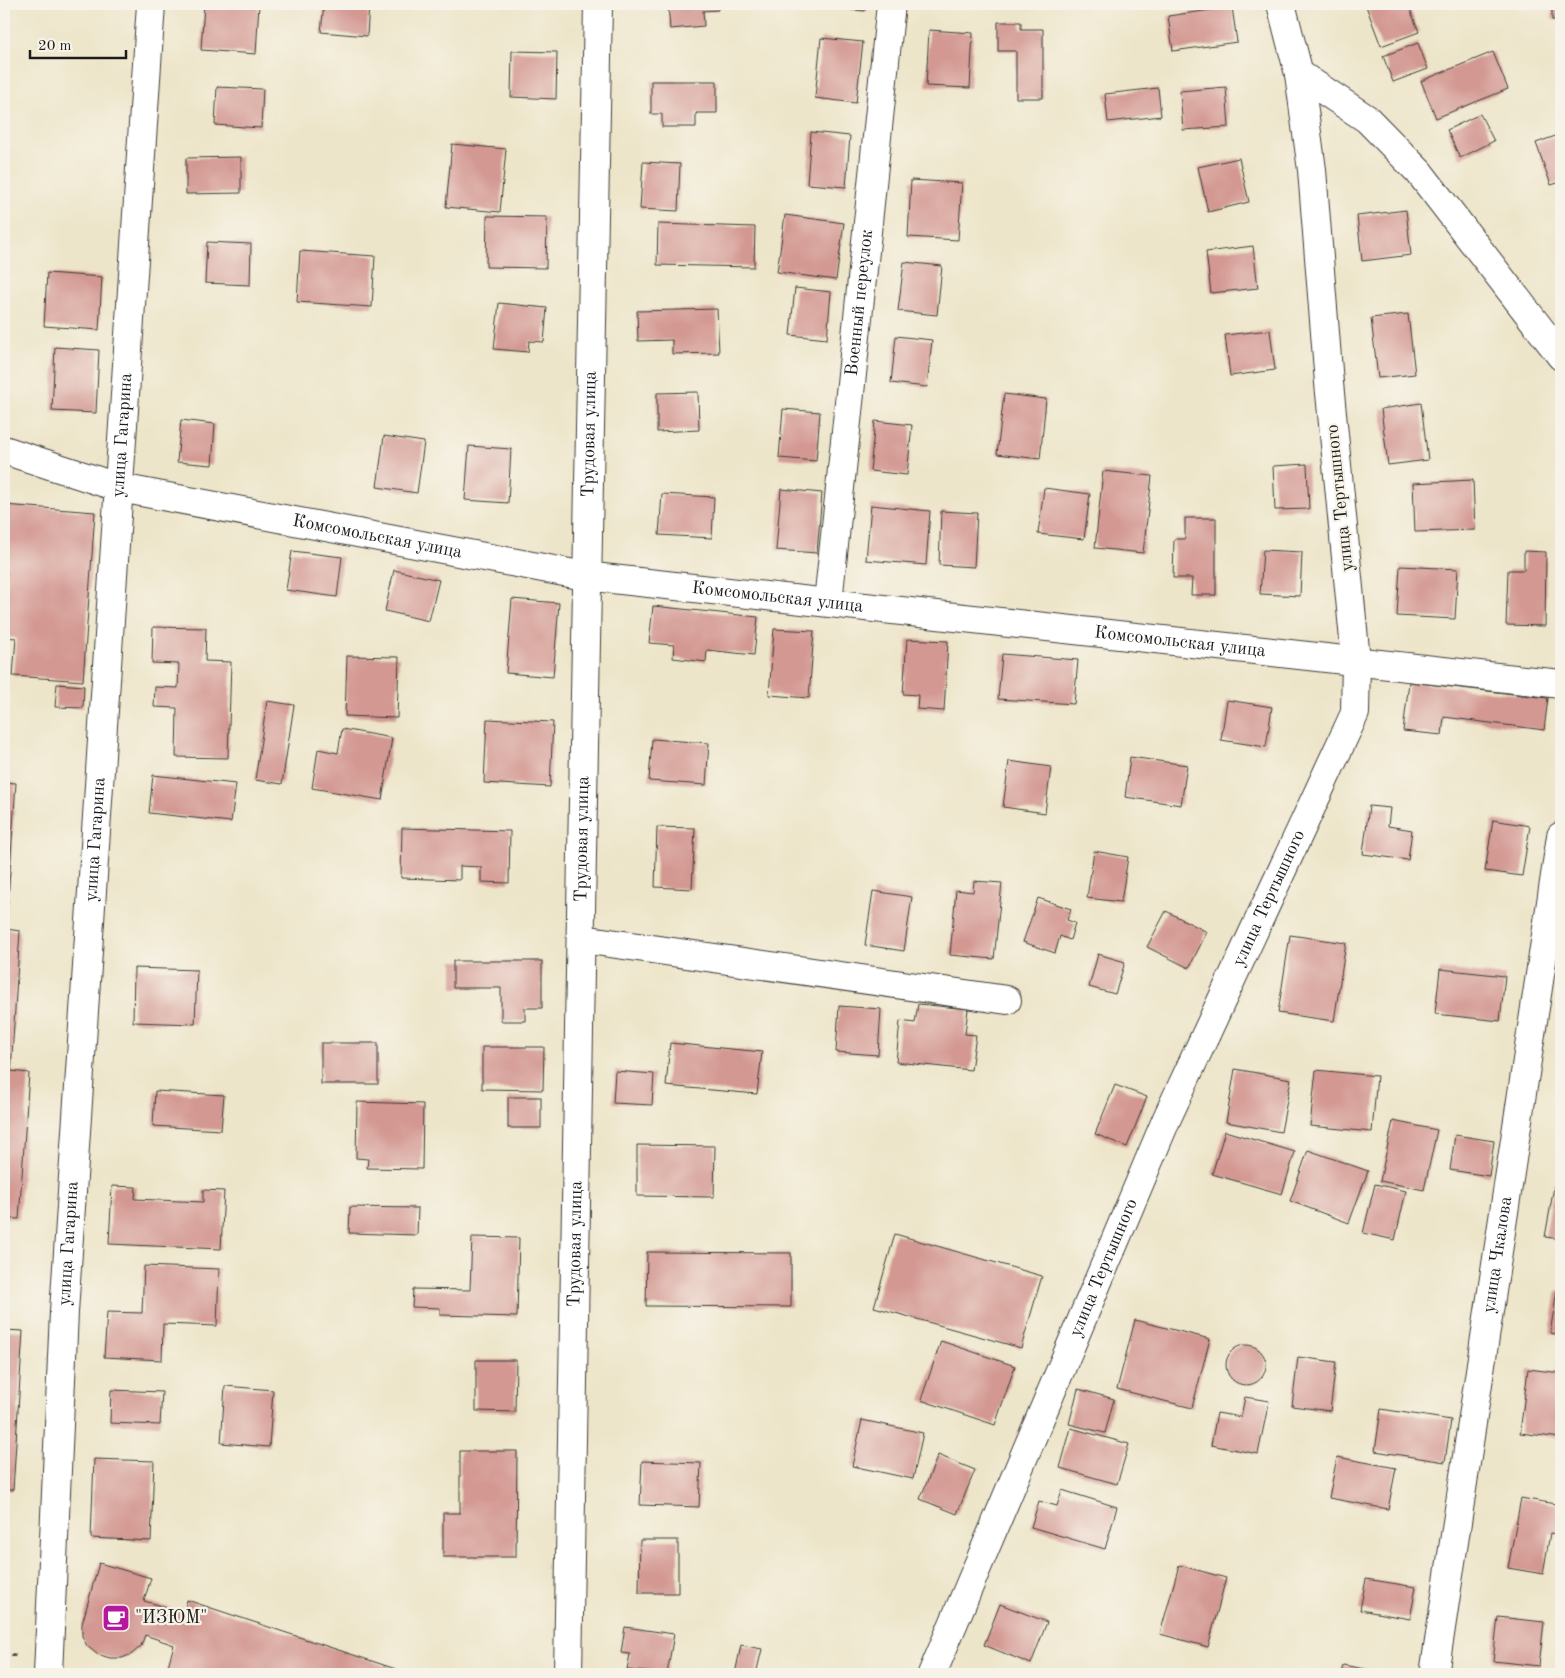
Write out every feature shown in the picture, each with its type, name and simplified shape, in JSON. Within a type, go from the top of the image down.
[{"type":"street","name":"улица Гагарина","points":[[48,1674],[64,1312],[151,4]]},
{"type":"street","name":"Трудовая улица","points":[[568,1674],[582,939],[586,576],[598,4]]},
{"type":"street","name":"Военный переулок","points":[[828,602],[891,4]]},
{"type":"street","name":"улица Тертышного","points":[[932,1674],[1167,1118],[1355,713],[1356,660],[1329,383],[1312,170],[1299,74],[1281,4]]},
{"type":"street","points":[[1299,74],[1367,119],[1419,172],[1561,356]]},
{"type":"street","name":"Комсомольская улица","points":[[4,450],[120,488],[586,576],[1561,684]]},
{"type":"street","name":"улица Чкалова","points":[[1434,1674],[1561,836]]},
{"type":"street","points":[[582,939],[1007,1000]]},
{"type":"building","points":[[204,4],[259,4],[256,54],[201,50]]},
{"type":"building","points":[[324,4],[369,4],[367,36],[321,32]]},
{"type":"building","points":[[668,4],[717,4],[718,10],[703,11],[704,26],[670,29]]},
{"type":"building","points":[[816,4],[865,4],[865,11],[816,6]]},
{"type":"building","points":[[1373,4],[1408,4],[1419,32],[1381,46],[1366,6]]},
{"type":"building","points":[[1552,4],[1561,4],[1561,20],[1552,20]]},
{"type":"building","points":[[1232,7],[1237,42],[1173,51],[1168,16]]},
{"type":"building","points":[[998,22],[1021,22],[1021,29],[1043,29],[1043,98],[1016,98],[1016,51],[998,51]]},
{"type":"building","points":[[929,30],[973,33],[970,88],[926,86]]},
{"type":"building","points":[[821,38],[863,42],[856,103],[815,98]]},
{"type":"building","points":[[1418,43],[1428,69],[1393,82],[1383,56]]},
{"type":"building","points":[[512,51],[557,52],[556,99],[511,97]]},
{"type":"building","points":[[1493,52],[1508,89],[1436,118],[1421,81]]},
{"type":"building","points":[[651,81],[717,81],[717,113],[696,113],[696,127],[662,127],[662,114],[651,114]]},
{"type":"building","points":[[217,87],[263,89],[261,128],[215,125]]},
{"type":"building","points":[[1226,87],[1229,127],[1183,130],[1180,91]]},
{"type":"building","points":[[1158,88],[1161,116],[1108,122],[1105,94]]},
{"type":"building","points":[[1480,114],[1494,141],[1460,158],[1447,130]]},
{"type":"building","points":[[811,132],[850,136],[846,187],[807,184]]},
{"type":"building","points":[[1561,134],[1561,182],[1551,185],[1536,143]]},
{"type":"building","points":[[452,144],[506,149],[500,212],[446,207]]},
{"type":"building","points":[[241,157],[241,193],[186,194],[186,158]]},
{"type":"building","points":[[1239,158],[1249,202],[1208,212],[1198,167]]},
{"type":"building","points":[[643,162],[680,164],[678,211],[640,209]]},
{"type":"building","points":[[911,180],[962,183],[958,240],[908,237]]},
{"type":"building","points":[[1406,210],[1411,255],[1362,261],[1357,216]]},
{"type":"building","points":[[785,215],[844,223],[836,280],[777,272]]},
{"type":"building","points":[[487,216],[547,217],[546,268],[486,267]]},
{"type":"building","points":[[658,224],[755,227],[754,267],[657,265]]},
{"type":"building","points":[[207,242],[251,244],[250,285],[205,283]]},
{"type":"building","points":[[1253,246],[1258,288],[1211,293],[1206,252]]},
{"type":"building","points":[[300,251],[375,256],[372,307],[297,302]]},
{"type":"building","points":[[904,262],[942,266],[937,315],[898,311]]},
{"type":"building","points":[[47,273],[102,277],[99,330],[44,326]]},
{"type":"building","points":[[795,288],[831,292],[827,339],[790,335]]},
{"type":"building","points":[[499,303],[547,308],[544,342],[529,341],[528,352],[494,349]]},
{"type":"building","points":[[717,309],[719,353],[672,354],[672,340],[638,341],[637,311]]},
{"type":"building","points":[[1408,314],[1415,374],[1378,378],[1371,318]]},
{"type":"building","points":[[1270,330],[1275,370],[1230,376],[1225,335]]},
{"type":"building","points":[[896,336],[932,340],[927,387],[891,383]]},
{"type":"building","points":[[55,347],[99,350],[96,413],[52,411]]},
{"type":"building","points":[[698,392],[699,430],[657,432],[657,393]]},
{"type":"building","points":[[1004,394],[1046,399],[1040,459],[997,454]]},
{"type":"building","points":[[1421,403],[1428,460],[1388,465],[1381,409]]},
{"type":"building","points":[[783,409],[820,412],[816,461],[779,458]]},
{"type":"building","points":[[181,420],[215,424],[212,465],[177,462]]},
{"type":"building","points":[[875,421],[912,425],[907,475],[870,471]]},
{"type":"building","points":[[384,436],[424,442],[417,493],[377,487]]},
{"type":"building","points":[[469,446],[511,449],[508,503],[465,500]]},
{"type":"building","points":[[1307,464],[1309,509],[1275,510],[1273,466]]},
{"type":"building","points":[[1103,471],[1152,476],[1143,553],[1095,548]]},
{"type":"building","points":[[1473,480],[1475,530],[1415,532],[1413,483]]},
{"type":"building","points":[[1044,488],[1090,494],[1084,539],[1038,534]]},
{"type":"building","points":[[781,489],[822,493],[817,553],[776,550]]},
{"type":"building","points":[[662,494],[714,497],[712,538],[659,535]]},
{"type":"building","points":[[4,505],[95,512],[83,681],[13,676],[16,638],[4,637],[7,571],[4,571]]},
{"type":"building","points":[[871,505],[930,511],[926,565],[866,560]]},
{"type":"building","points":[[941,511],[977,513],[974,567],[939,565]]},
{"type":"building","points":[[1185,518],[1216,518],[1216,595],[1191,595],[1192,578],[1173,578],[1174,539],[1185,539]]},
{"type":"building","points":[[1263,550],[1302,552],[1300,596],[1260,594]]},
{"type":"building","points":[[292,551],[342,557],[337,597],[286,590]]},
{"type":"building","points":[[1524,551],[1546,552],[1545,626],[1506,625],[1508,570],[1524,570]]},
{"type":"building","points":[[1400,566],[1458,569],[1455,619],[1397,616]]},
{"type":"building","points":[[394,570],[439,580],[429,621],[385,611]]},
{"type":"building","points":[[512,599],[559,603],[553,677],[506,673]]},
{"type":"building","points":[[653,606],[758,617],[754,655],[707,650],[706,662],[673,658],[674,645],[649,643]]},
{"type":"building","points":[[153,627],[206,628],[205,661],[231,662],[228,758],[176,757],[177,708],[154,707],[155,687],[178,688],[179,664],[152,663]]},
{"type":"building","points":[[774,629],[814,631],[809,698],[769,695]]},
{"type":"building","points":[[907,639],[948,641],[944,711],[917,709],[918,695],[903,694]]},
{"type":"building","points":[[1002,654],[1078,660],[1074,704],[998,699]]},
{"type":"building","points":[[347,656],[399,657],[397,718],[345,716]]},
{"type":"building","points":[[1409,682],[1548,698],[1544,730],[1444,717],[1442,735],[1403,731]]},
{"type":"building","points":[[57,684],[84,686],[83,708],[55,707]]},
{"type":"building","points":[[1227,700],[1272,707],[1266,747],[1221,740]]},
{"type":"building","points":[[267,701],[294,705],[282,784],[255,780]]},
{"type":"building","points":[[487,719],[553,722],[550,787],[484,783]]},
{"type":"building","points":[[342,729],[392,738],[382,800],[312,788],[318,749],[338,753]]},
{"type":"building","points":[[652,739],[709,743],[706,785],[649,781]]},
{"type":"building","points":[[1130,757],[1187,765],[1181,805],[1125,797]]},
{"type":"building","points":[[1009,761],[1051,767],[1045,813],[1003,807]]},
{"type":"building","points":[[153,775],[236,784],[231,822],[149,813]]},
{"type":"building","points":[[4,782],[16,783],[6,929],[20,931],[11,1071],[29,1073],[19,1219],[4,1218]]},
{"type":"building","points":[[1369,806],[1390,808],[1388,826],[1412,830],[1408,860],[1363,854]]},
{"type":"building","points":[[1493,820],[1530,826],[1522,876],[1485,871]]},
{"type":"building","points":[[657,827],[695,828],[692,889],[655,887]]},
{"type":"building","points":[[402,828],[510,831],[509,883],[481,882],[481,867],[460,866],[460,880],[401,878]]},
{"type":"building","points":[[1094,851],[1128,857],[1121,902],[1087,898]]},
{"type":"building","points":[[974,881],[1002,883],[994,959],[950,955],[956,890],[973,892]]},
{"type":"building","points":[[873,891],[912,897],[904,951],[865,945]]},
{"type":"building","points":[[1038,898],[1071,909],[1067,920],[1075,923],[1070,940],[1060,936],[1055,953],[1023,942]]},
{"type":"building","points":[[1166,911],[1207,932],[1189,968],[1147,947]]},
{"type":"building","points":[[1290,935],[1346,943],[1334,1021],[1278,1013]]},
{"type":"building","points":[[1098,954],[1125,962],[1115,994],[1089,987]]},
{"type":"building","points":[[453,961],[542,961],[542,1008],[525,1008],[525,1021],[501,1021],[501,988],[453,988]]},
{"type":"building","points":[[134,968],[197,970],[195,1024],[133,1022]]},
{"type":"building","points":[[1440,969],[1505,976],[1500,1021],[1435,1014]]},
{"type":"building","points":[[918,1004],[968,1009],[965,1034],[976,1035],[971,1070],[896,1062],[900,1021],[915,1023]]},
{"type":"building","points":[[839,1006],[881,1009],[878,1055],[836,1052]]},
{"type":"building","points":[[321,1043],[378,1043],[378,1084],[321,1084]]},
{"type":"building","points":[[670,1043],[762,1052],[757,1094],[666,1086]]},
{"type":"building","points":[[482,1047],[544,1047],[543,1090],[482,1089]]},
{"type":"building","points":[[1235,1069],[1291,1079],[1281,1132],[1226,1122]]},
{"type":"building","points":[[1316,1070],[1377,1076],[1372,1132],[1310,1126]]},
{"type":"building","points":[[615,1071],[654,1074],[652,1105],[613,1103]]},
{"type":"building","points":[[1115,1085],[1147,1097],[1127,1147],[1095,1134]]},
{"type":"building","points":[[155,1091],[224,1095],[221,1130],[153,1126]]},
{"type":"building","points":[[508,1097],[541,1097],[541,1128],[508,1128]]},
{"type":"building","points":[[357,1102],[423,1104],[422,1169],[367,1168],[368,1159],[356,1158]]},
{"type":"building","points":[[1393,1121],[1437,1130],[1424,1190],[1380,1181]]},
{"type":"building","points":[[1225,1131],[1295,1152],[1282,1194],[1212,1174]]},
{"type":"building","points":[[1455,1135],[1494,1141],[1489,1176],[1450,1170]]},
{"type":"building","points":[[637,1145],[715,1146],[714,1197],[637,1196]]},
{"type":"building","points":[[1308,1150],[1368,1171],[1349,1223],[1290,1201]]},
{"type":"building","points":[[1555,1181],[1561,1182],[1561,1239],[1545,1237]]},
{"type":"building","points":[[1375,1184],[1406,1191],[1395,1240],[1363,1233]]},
{"type":"building","points":[[112,1186],[136,1187],[135,1199],[203,1202],[203,1190],[224,1191],[221,1249],[109,1244]]},
{"type":"building","points":[[350,1207],[418,1208],[417,1235],[349,1233]]},
{"type":"building","points":[[895,1234],[1042,1276],[1021,1348],[874,1307]]},
{"type":"building","points":[[472,1237],[519,1238],[517,1317],[440,1315],[440,1308],[412,1307],[413,1289],[470,1290]]},
{"type":"building","points":[[647,1252],[791,1253],[791,1307],[646,1306]]},
{"type":"building","points":[[144,1266],[219,1269],[217,1326],[163,1324],[162,1360],[104,1357],[107,1312],[142,1313]]},
{"type":"building","points":[[1557,1290],[1561,1291],[1561,1335],[1550,1333]]},
{"type":"building","points":[[1135,1320],[1210,1339],[1192,1408],[1117,1389]]},
{"type":"building","points":[[4,1330],[23,1331],[13,1490],[4,1490]]},
{"type":"building","points":[[941,1341],[1015,1366],[995,1425],[921,1400]]},
{"type":"building","points":[[1246,1345],[1260,1351],[1266,1365],[1260,1379],[1246,1385],[1232,1379],[1226,1365],[1232,1351]]},
{"type":"building","points":[[1298,1357],[1336,1362],[1330,1411],[1292,1406]]},
{"type":"building","points":[[476,1360],[516,1360],[515,1412],[476,1411]]},
{"type":"building","points":[[1528,1369],[1561,1373],[1561,1438],[1520,1433]]},
{"type":"building","points":[[225,1386],[273,1390],[269,1447],[221,1443]]},
{"type":"building","points":[[1078,1389],[1114,1399],[1105,1433],[1069,1424]]},
{"type":"building","points":[[111,1390],[162,1392],[160,1425],[110,1423]]},
{"type":"building","points":[[1245,1397],[1269,1401],[1258,1454],[1211,1445],[1217,1413],[1241,1417]]},
{"type":"building","points":[[1381,1409],[1451,1420],[1445,1462],[1375,1451]]},
{"type":"building","points":[[862,1420],[923,1433],[913,1479],[852,1466]]},
{"type":"building","points":[[1071,1428],[1129,1444],[1117,1484],[1060,1468]]},
{"type":"building","points":[[460,1451],[517,1451],[516,1557],[443,1557],[443,1513],[460,1513]]},
{"type":"building","points":[[938,1455],[975,1470],[957,1514],[920,1499]]},
{"type":"building","points":[[1337,1457],[1396,1468],[1388,1509],[1329,1498]]},
{"type":"building","points":[[94,1459],[154,1461],[151,1541],[91,1538]]},
{"type":"building","points":[[642,1461],[701,1463],[699,1507],[640,1505]]},
{"type":"building","points":[[1062,1490],[1117,1507],[1105,1549],[1031,1527],[1039,1501],[1057,1506]]},
{"type":"building","points":[[1521,1498],[1561,1505],[1561,1535],[1550,1533],[1543,1574],[1508,1568]]},
{"type":"building","points":[[640,1540],[678,1540],[678,1593],[639,1593]]},
{"type":"building","points":[[99,1563],[151,1578],[144,1601],[184,1612],[187,1600],[411,1674],[168,1674],[166,1673],[174,1645],[145,1635],[141,1646],[132,1654],[122,1658],[110,1658],[97,1654],[87,1646],[82,1636],[82,1624]]},
{"type":"building","points":[[1179,1565],[1226,1578],[1208,1647],[1160,1634]]},
{"type":"building","points":[[1366,1579],[1416,1587],[1410,1619],[1360,1610]]},
{"type":"building","points":[[1000,1604],[1047,1622],[1031,1664],[984,1645]]},
{"type":"building","points":[[1498,1617],[1544,1622],[1539,1666],[1493,1661]]},
{"type":"building","points":[[625,1627],[674,1634],[667,1674],[627,1670],[630,1654],[621,1653]]},
{"type":"building","points":[[741,1645],[762,1649],[756,1674],[735,1674]]},
{"type":"building","points":[[1343,1665],[1386,1673],[1386,1674],[1341,1674]]},
{"type":"place","name":"\"ИЗЮМ\"","points":[[116,1618]]}]
